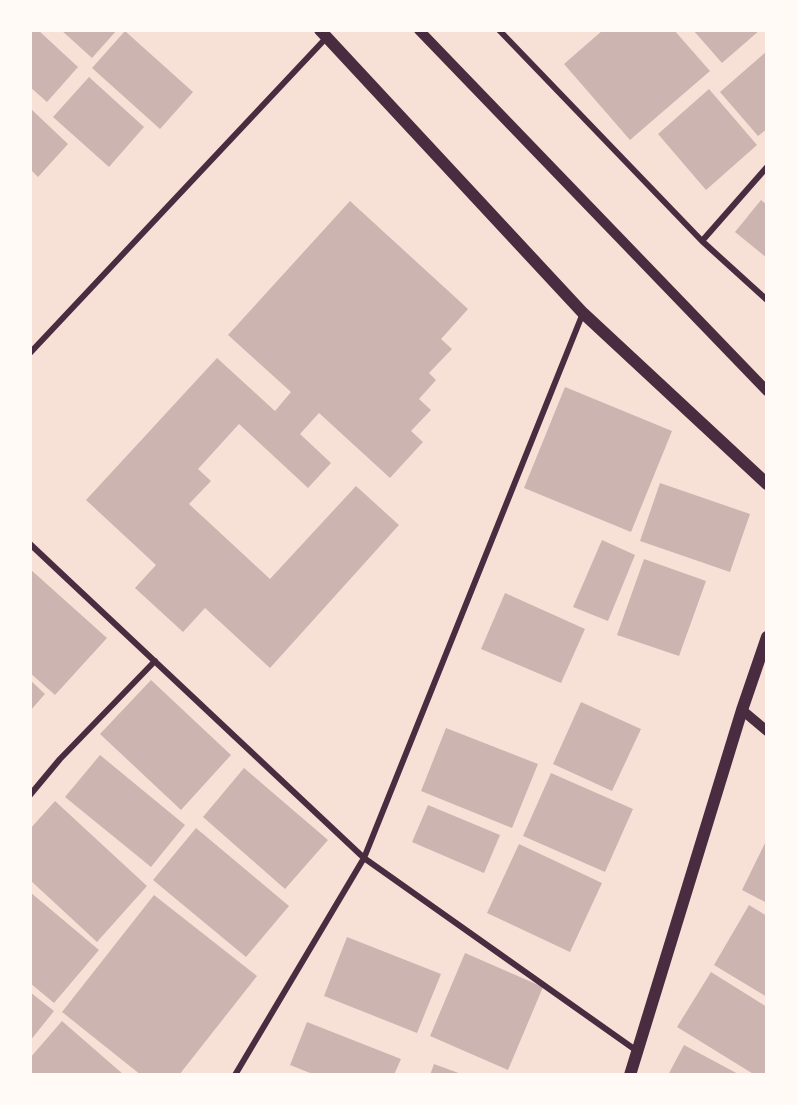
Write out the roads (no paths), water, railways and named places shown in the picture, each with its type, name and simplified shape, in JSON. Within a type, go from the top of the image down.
[{"type":"main road","points":[[323,33],[583,313],[767,484]]},
{"type":"main road","points":[[630,1075],[742,710],[767,637]]},
{"type":"street","points":[[419,30],[767,391]]},
{"type":"street","points":[[499,30],[702,241],[767,300]]},
{"type":"street","points":[[30,353],[323,33]]},
{"type":"street","points":[[702,241],[767,167]]},
{"type":"street","points":[[235,1075],[364,858],[583,313]]},
{"type":"street","points":[[30,544],[364,858],[637,1051]]},
{"type":"street","points":[[30,795],[60,759],[155,661]]},
{"type":"street","points":[[742,710],[767,731]]}]
